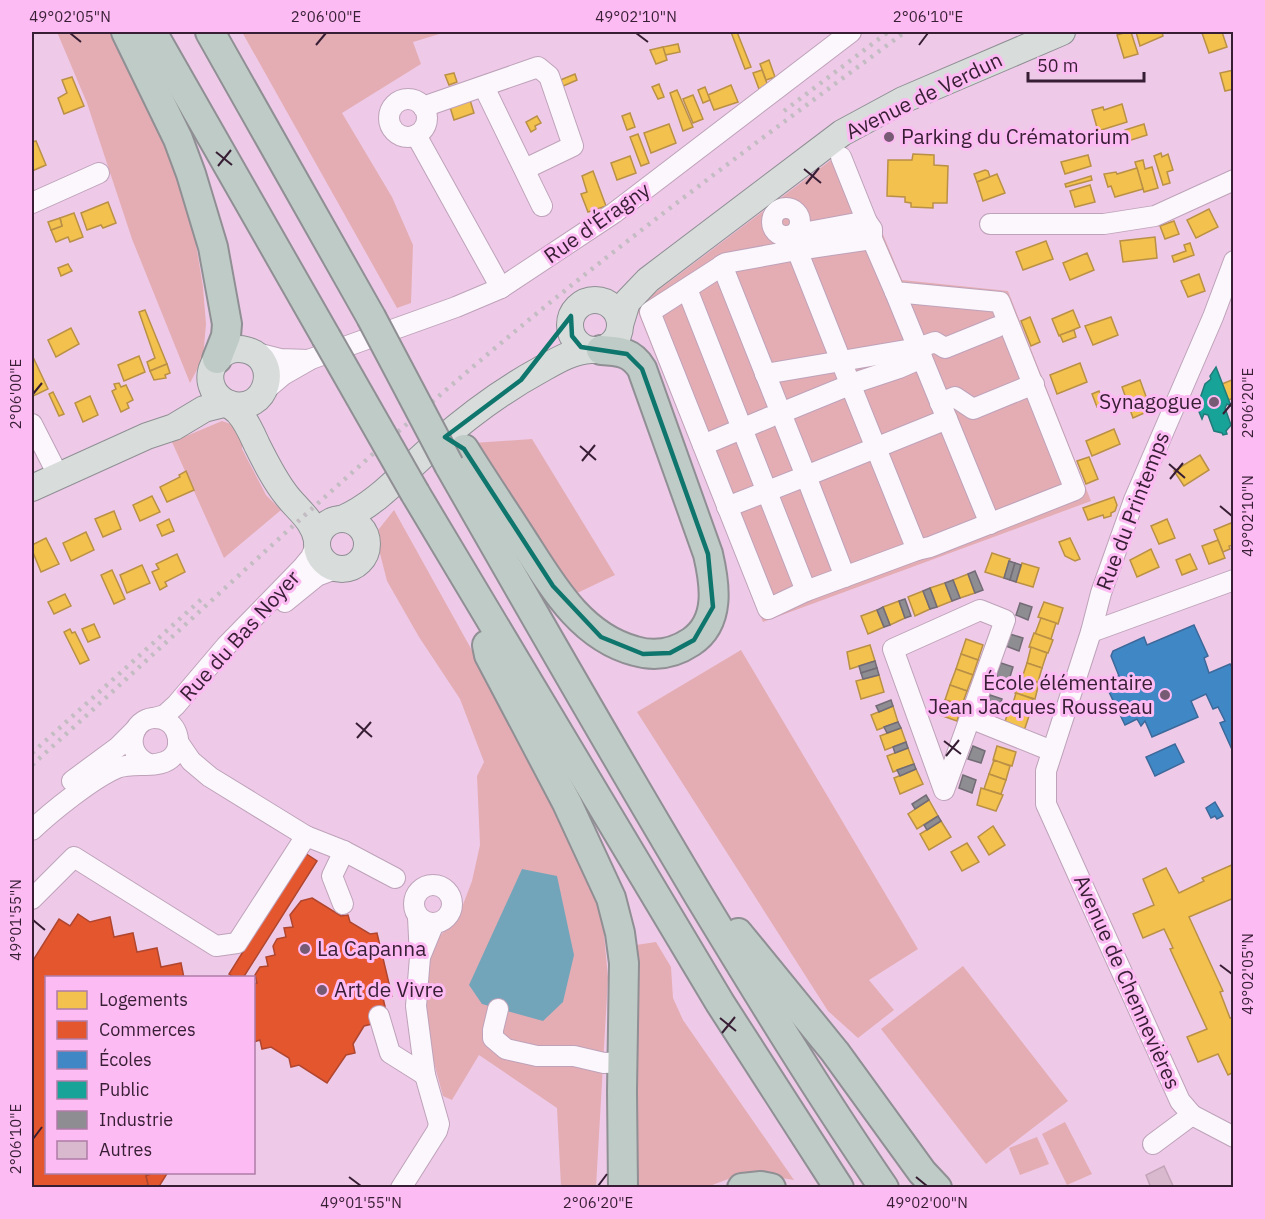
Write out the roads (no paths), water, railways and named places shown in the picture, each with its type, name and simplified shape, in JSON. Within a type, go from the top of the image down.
[{"type":"highway","points":[[126,32],[178,139],[213,247],[227,324],[226,336],[215,362]]},
{"type":"highway","points":[[152,32],[319,348],[466,580],[720,1003],[839,1188]]},
{"type":"highway","points":[[210,32],[371,317],[429,426],[457,457],[553,586],[585,624],[617,646],[643,654],[670,652],[681,649],[694,640],[709,620],[713,607],[714,581],[708,554],[642,369],[635,359],[627,354],[596,350]]},
{"type":"highway","points":[[457,457],[568,674],[751,982],[884,1188]]},
{"type":"highway","points":[[466,580],[489,655],[567,803],[611,898],[620,933],[624,963],[623,1188]]},
{"type":"highway","points":[[674,854],[835,1052],[922,1172],[937,1188]]},
{"type":"highway","points":[[605,1188],[622,1113]]},
{"type":"highway","points":[[742,1188],[761,1186],[771,1188]]},
{"type":"main road","name":"Avenue de Verdun","points":[[594,300],[648,280],[772,201],[842,133],[885,110],[1062,32]]},
{"type":"main road","name":"Avenue de Verdun","points":[[620,325],[627,302],[648,280]]},
{"type":"main road","points":[[215,362],[210,377],[213,389],[244,419],[269,468],[286,495],[313,525],[322,559],[338,568],[348,568],[358,562],[364,554],[372,523],[407,486],[435,445],[521,380],[573,354],[596,350],[614,343],[619,334],[618,315],[604,301],[594,300],[580,304],[548,350],[521,380]]},
{"type":"main road","points":[[571,316],[570,326],[574,340],[581,347],[596,350]]},
{"type":"main road","points":[[147,436],[188,402],[215,362],[230,350],[249,351],[259,358],[266,368],[267,380],[261,408],[263,422],[286,474],[317,508],[340,519],[350,520],[359,526],[364,532],[366,543]]},
{"type":"main road","points":[[32,488],[147,436],[182,424],[207,408],[229,404],[238,406],[249,404],[263,391]]},
{"type":"main road","points":[[317,542],[324,526],[407,486]]},
{"type":"street","name":"Rue d'Éragny","points":[[249,351],[280,359],[456,307],[501,288],[614,213],[851,32]]},
{"type":"street","points":[[423,107],[538,67],[549,76],[573,146],[525,169]]},
{"type":"street","points":[[483,87],[542,206]]},
{"type":"street","points":[[401,100],[414,100],[423,107],[427,120],[422,132],[404,137],[393,131],[389,113],[396,103],[401,100]]},
{"type":"street","points":[[416,135],[501,288]]},
{"type":"street","points":[[841,157],[869,231],[990,524]]},
{"type":"street","points":[[32,203],[99,173]]},
{"type":"street","points":[[990,224],[1104,224],[1155,216],[1233,180]]},
{"type":"street","points":[[772,201],[795,211],[801,221],[797,241],[841,361],[918,550]]},
{"type":"street","points":[[869,231],[797,241],[726,263],[650,312],[768,609],[806,591],[930,547],[1075,490],[1000,302],[895,292]]},
{"type":"street","name":"Rue du Printemps","points":[[1047,804],[1046,771],[1081,665],[1101,592],[1134,500],[1213,317],[1233,261]]},
{"type":"street","points":[[722,265],[765,374],[775,415],[806,476],[845,577]]},
{"type":"street","points":[[687,289],[806,591]]},
{"type":"street","points":[[703,445],[899,368],[935,342],[945,348],[998,327]]},
{"type":"street","name":"Rue d'Éragny","points":[[263,391],[319,348]]},
{"type":"street","points":[[765,374],[841,361],[920,353]]},
{"type":"street","points":[[727,507],[876,448],[944,411],[955,397],[973,409],[1034,384]]},
{"type":"street","points":[[32,424],[58,475]]},
{"type":"street","name":"Rue du Bas Noyer","points":[[154,718],[165,715],[176,705],[226,646],[302,568],[311,557],[317,542]]},
{"type":"street","name":"Rue du Bas Noyer","points":[[178,740],[188,709],[241,642],[310,581],[338,568]]},
{"type":"street","points":[[1091,632],[1233,580]]},
{"type":"street","points":[[980,610],[1005,620],[970,718],[944,790],[893,649],[980,610]]},
{"type":"street","points":[[33,819],[70,783],[118,747],[143,722],[154,718],[171,724],[184,753],[204,773]]},
{"type":"street","points":[[970,718],[1052,751]]},
{"type":"street","points":[[135,730],[132,741],[135,752],[139,758],[155,764],[173,756],[178,740]]},
{"type":"street","points":[[33,819],[59,808],[111,771],[133,764],[188,767],[204,773],[306,836],[344,851],[395,878],[435,885],[446,890],[452,901],[450,914],[440,922],[422,913],[395,878]]},
{"type":"street","name":"Avenue de Chennevières","points":[[1047,804],[1180,1101],[1192,1115],[1233,1137]]},
{"type":"street","points":[[32,842],[59,808]]},
{"type":"street","points":[[32,899],[74,857],[216,946],[237,943],[306,836]]},
{"type":"street","points":[[343,904],[332,876],[344,851]]},
{"type":"street","points":[[401,1188],[439,1124],[425,1075],[416,1006],[422,913],[419,890],[429,885]]},
{"type":"street","points":[[498,1009],[493,1030],[494,1038],[506,1049],[537,1056],[574,1056],[604,1063],[623,1062]]},
{"type":"street","points":[[379,1016],[390,1053],[425,1075]]},
{"type":"street","points":[[1153,1144],[1192,1115]]},
{"type":"water","points":[[522,869],[557,876],[574,955],[563,1002],[543,1021],[482,1004],[469,985]]},
{"type":"railway","points":[[784,111],[888,32]]},
{"type":"railway","points":[[32,765],[344,480],[471,368],[627,242],[905,32]]},
{"type":"railway","points":[[32,753],[205,596]]},
{"type":"place","name":"Parking du Crématorium","points":[[889,137]]},
{"type":"place","name":"Synagogue","points":[[1214,402]]},
{"type":"place","name":"École élémentaire Jean Jacques Rousseau","points":[[1165,695]]},
{"type":"place","name":"La Capanna","points":[[305,949]]},
{"type":"place","name":"Art de Vivre","points":[[322,990]]}]
